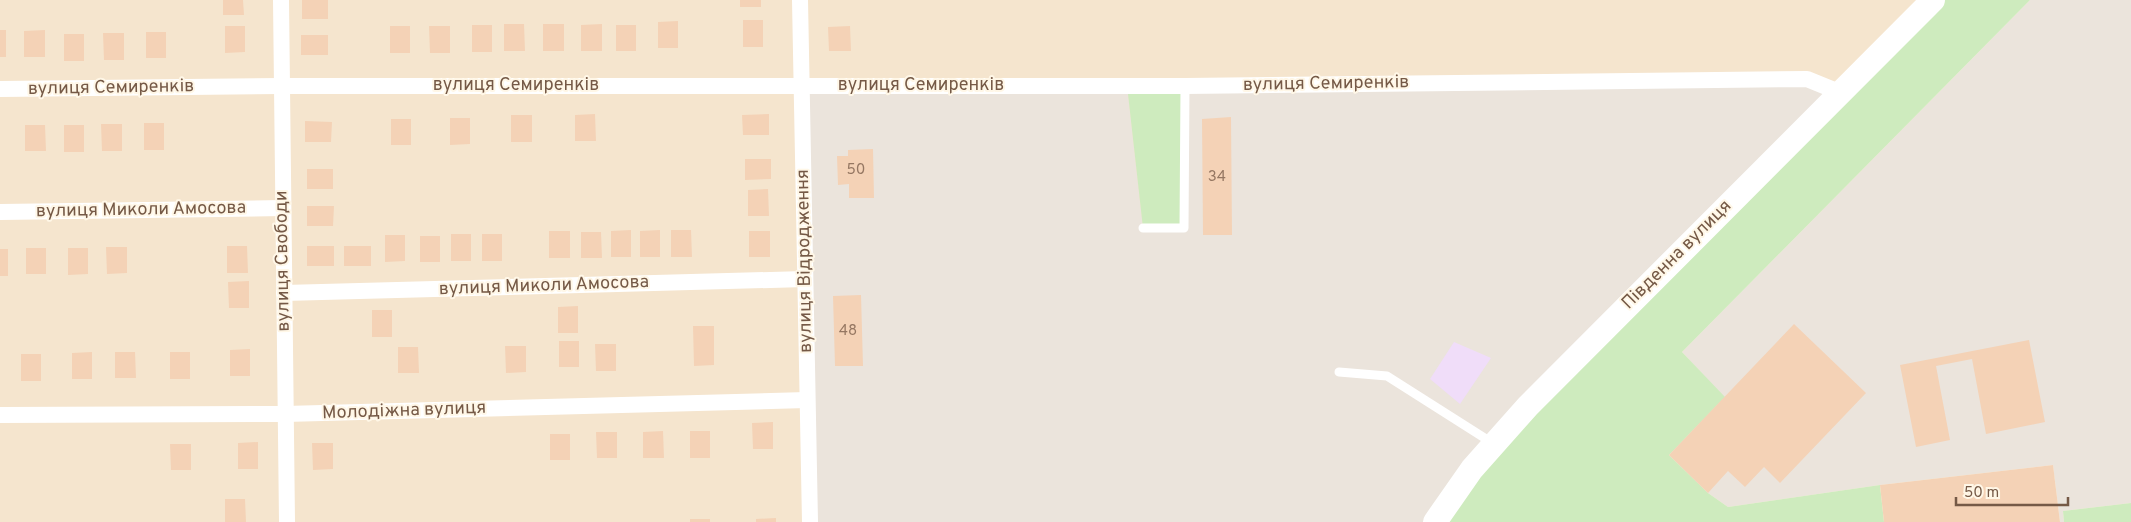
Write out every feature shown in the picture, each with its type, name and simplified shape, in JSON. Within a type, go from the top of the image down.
[{"type":"main road","name":"Південна вулиця","points":[[1435,522],[1472,469],[1528,406],[1839,92],[1933,0]]},
{"type":"street","name":"вулиця Свободи","points":[[281,0],[287,522]]},
{"type":"street","name":"вулиця Відродження","points":[[800,0],[810,522]]},
{"type":"street","name":"вулиця Семиренків","points":[[0,89],[281,86],[1186,86],[1807,79],[1839,92]]},
{"type":"street","name":"вулиця Миколи Амосова","points":[[0,212],[283,208]]},
{"type":"street","name":"вулиця Миколи Амосова","points":[[284,293],[805,279]]},
{"type":"street","name":"Молодіжна вулиця","points":[[0,415],[285,414],[807,400]]},
{"type":"lane","points":[[1143,228],[1184,228],[1186,86]]},
{"type":"lane","points":[[1339,372],[1387,376],[1494,444]]},
{"type":"shaded area","points":[[0,0],[1933,0],[1839,92],[810,522],[0,522]]},
{"type":"shaded area","points":[[2030,0],[2131,0],[2131,503],[2063,511],[2064,522],[2060,522],[2053,465],[1880,485],[1728,507],[1708,493],[1669,455],[1724,397],[1682,352]]},
{"type":"shaded area","points":[[1807,79],[1839,92],[1435,522],[810,522],[801,85],[1127,85],[1143,228],[1185,86]]},
{"type":"shaded area","points":[[1454,342],[1491,358],[1460,404],[1430,379]]},
{"type":"green space","points":[[1933,0],[2030,0],[1682,352],[1725,397],[1669,455],[1708,493],[1728,507],[1880,485],[1884,522],[1435,522],[1451,497]]},
{"type":"green space","points":[[1127,85],[1185,86],[1184,228],[1143,228]]},
{"type":"green space","points":[[2131,503],[2131,522],[2064,522],[2063,511]]},
{"type":"building","points":[[223,0],[243,0],[244,15],[223,15]]},
{"type":"building","points":[[302,0],[328,0],[328,19],[302,19]]},
{"type":"building","points":[[740,0],[761,0],[761,7],[740,7]]},
{"type":"building","points":[[743,20],[763,20],[763,47],[743,47]]},
{"type":"building","points":[[678,21],[678,48],[658,48],[658,22]]},
{"type":"building","points":[[504,24],[524,24],[525,51],[504,51]]},
{"type":"building","points":[[543,24],[564,24],[564,51],[543,51]]},
{"type":"building","points":[[602,24],[602,51],[581,51],[581,25]]},
{"type":"building","points":[[472,25],[492,25],[492,52],[472,52]]},
{"type":"building","points":[[616,25],[636,25],[636,51],[616,51]]},
{"type":"building","points":[[225,26],[245,26],[245,52],[225,53]]},
{"type":"building","points":[[390,26],[410,26],[410,53],[390,53]]},
{"type":"building","points":[[429,26],[450,26],[450,53],[430,53]]},
{"type":"building","points":[[850,26],[851,51],[829,51],[828,27]]},
{"type":"building","points":[[0,30],[6,30],[6,57],[0,57]]},
{"type":"building","points":[[45,30],[45,57],[24,57],[24,31]]},
{"type":"building","points":[[146,32],[166,32],[166,58],[146,58]]},
{"type":"building","points":[[103,33],[124,33],[124,60],[104,60]]},
{"type":"building","points":[[64,34],[84,34],[84,61],[64,61]]},
{"type":"building","points":[[301,35],[328,35],[328,55],[301,55]]},
{"type":"building","points":[[595,114],[596,141],[575,141],[575,115]]},
{"type":"building","points":[[769,114],[769,135],[743,135],[742,115]]},
{"type":"building","points":[[511,115],[532,115],[532,142],[511,142]]},
{"type":"building","points":[[1231,117],[1232,235],[1203,235],[1202,119]]},
{"type":"building","points":[[450,118],[470,118],[470,144],[450,145]]},
{"type":"building","points":[[391,119],[411,119],[411,145],[391,145]]},
{"type":"building","points":[[305,121],[332,122],[331,142],[305,142]]},
{"type":"building","points":[[144,123],[164,123],[164,150],[144,150]]},
{"type":"building","points":[[101,124],[122,124],[122,151],[102,151]]},
{"type":"building","points":[[25,125],[45,125],[46,151],[25,151]]},
{"type":"building","points":[[64,125],[84,125],[84,152],[64,152]]},
{"type":"building","points":[[873,149],[874,198],[849,198],[849,184],[838,185],[837,156],[848,156],[848,150]]},
{"type":"building","points":[[745,159],[771,159],[771,179],[745,180]]},
{"type":"building","points":[[307,169],[333,169],[333,189],[307,189]]},
{"type":"building","points":[[768,189],[769,216],[748,216],[748,190]]},
{"type":"building","points":[[307,206],[334,206],[333,226],[307,226]]},
{"type":"building","points":[[631,230],[631,257],[611,257],[611,231]]},
{"type":"building","points":[[660,230],[660,257],[640,257],[640,231]]},
{"type":"building","points":[[671,230],[691,230],[692,257],[671,257]]},
{"type":"building","points":[[549,231],[570,231],[570,258],[549,258]]},
{"type":"building","points":[[749,231],[770,231],[770,257],[749,257]]},
{"type":"building","points":[[581,232],[601,232],[602,258],[581,258]]},
{"type":"building","points":[[451,234],[471,234],[471,261],[451,261]]},
{"type":"building","points":[[482,234],[502,234],[502,261],[482,261]]},
{"type":"building","points":[[385,235],[405,235],[405,261],[385,262]]},
{"type":"building","points":[[420,236],[440,236],[440,262],[420,262]]},
{"type":"building","points":[[227,246],[247,246],[248,273],[227,273]]},
{"type":"building","points":[[307,246],[334,246],[334,266],[307,266]]},
{"type":"building","points":[[344,246],[371,246],[371,266],[344,266]]},
{"type":"building","points":[[106,247],[127,247],[127,273],[107,274]]},
{"type":"building","points":[[26,248],[46,248],[46,274],[26,274]]},
{"type":"building","points":[[68,248],[88,248],[88,274],[68,275]]},
{"type":"building","points":[[0,249],[8,249],[8,276],[0,276]]},
{"type":"building","points":[[249,281],[249,308],[229,308],[228,282]]},
{"type":"building","points":[[861,295],[863,366],[835,366],[833,296]]},
{"type":"building","points":[[578,306],[578,333],[558,333],[558,307]]},
{"type":"building","points":[[372,310],[392,310],[392,337],[372,337]]},
{"type":"building","points":[[1794,324],[1866,393],[1780,483],[1764,467],[1745,487],[1728,471],[1708,493],[1669,455]]},
{"type":"building","points":[[693,326],[714,326],[714,365],[694,366]]},
{"type":"building","points":[[2029,340],[2045,422],[1986,434],[1972,359],[1936,366],[1950,440],[1916,447],[1900,365]]},
{"type":"building","points":[[559,341],[579,341],[579,367],[559,367]]},
{"type":"building","points":[[595,344],[616,344],[616,371],[596,371]]},
{"type":"building","points":[[505,346],[526,346],[526,372],[506,373]]},
{"type":"building","points":[[398,347],[418,347],[419,373],[398,373]]},
{"type":"building","points":[[250,349],[250,376],[230,376],[230,350]]},
{"type":"building","points":[[92,352],[92,379],[72,379],[72,353]]},
{"type":"building","points":[[115,352],[135,352],[136,378],[115,378]]},
{"type":"building","points":[[170,352],[190,352],[190,379],[170,379]]},
{"type":"building","points":[[21,354],[41,354],[41,381],[21,381]]},
{"type":"building","points":[[773,422],[773,449],[753,449],[752,423]]},
{"type":"building","points":[[663,431],[664,458],[643,458],[643,432]]},
{"type":"building","points":[[690,431],[710,431],[710,458],[690,458]]},
{"type":"building","points":[[596,432],[617,432],[617,458],[597,458]]},
{"type":"building","points":[[550,434],[570,434],[570,460],[550,460]]},
{"type":"building","points":[[258,442],[258,469],[238,469],[238,443]]},
{"type":"building","points":[[312,443],[333,443],[333,469],[313,470]]},
{"type":"building","points":[[170,444],[191,444],[191,470],[171,470]]},
{"type":"building","points":[[2053,465],[2060,522],[1884,522],[1880,485]]},
{"type":"building","points":[[225,499],[245,499],[246,522],[225,522]]},
{"type":"building","points":[[776,518],[776,522],[756,522],[756,519]]},
{"type":"building","points":[[690,519],[710,519],[710,522],[690,522]]}]
